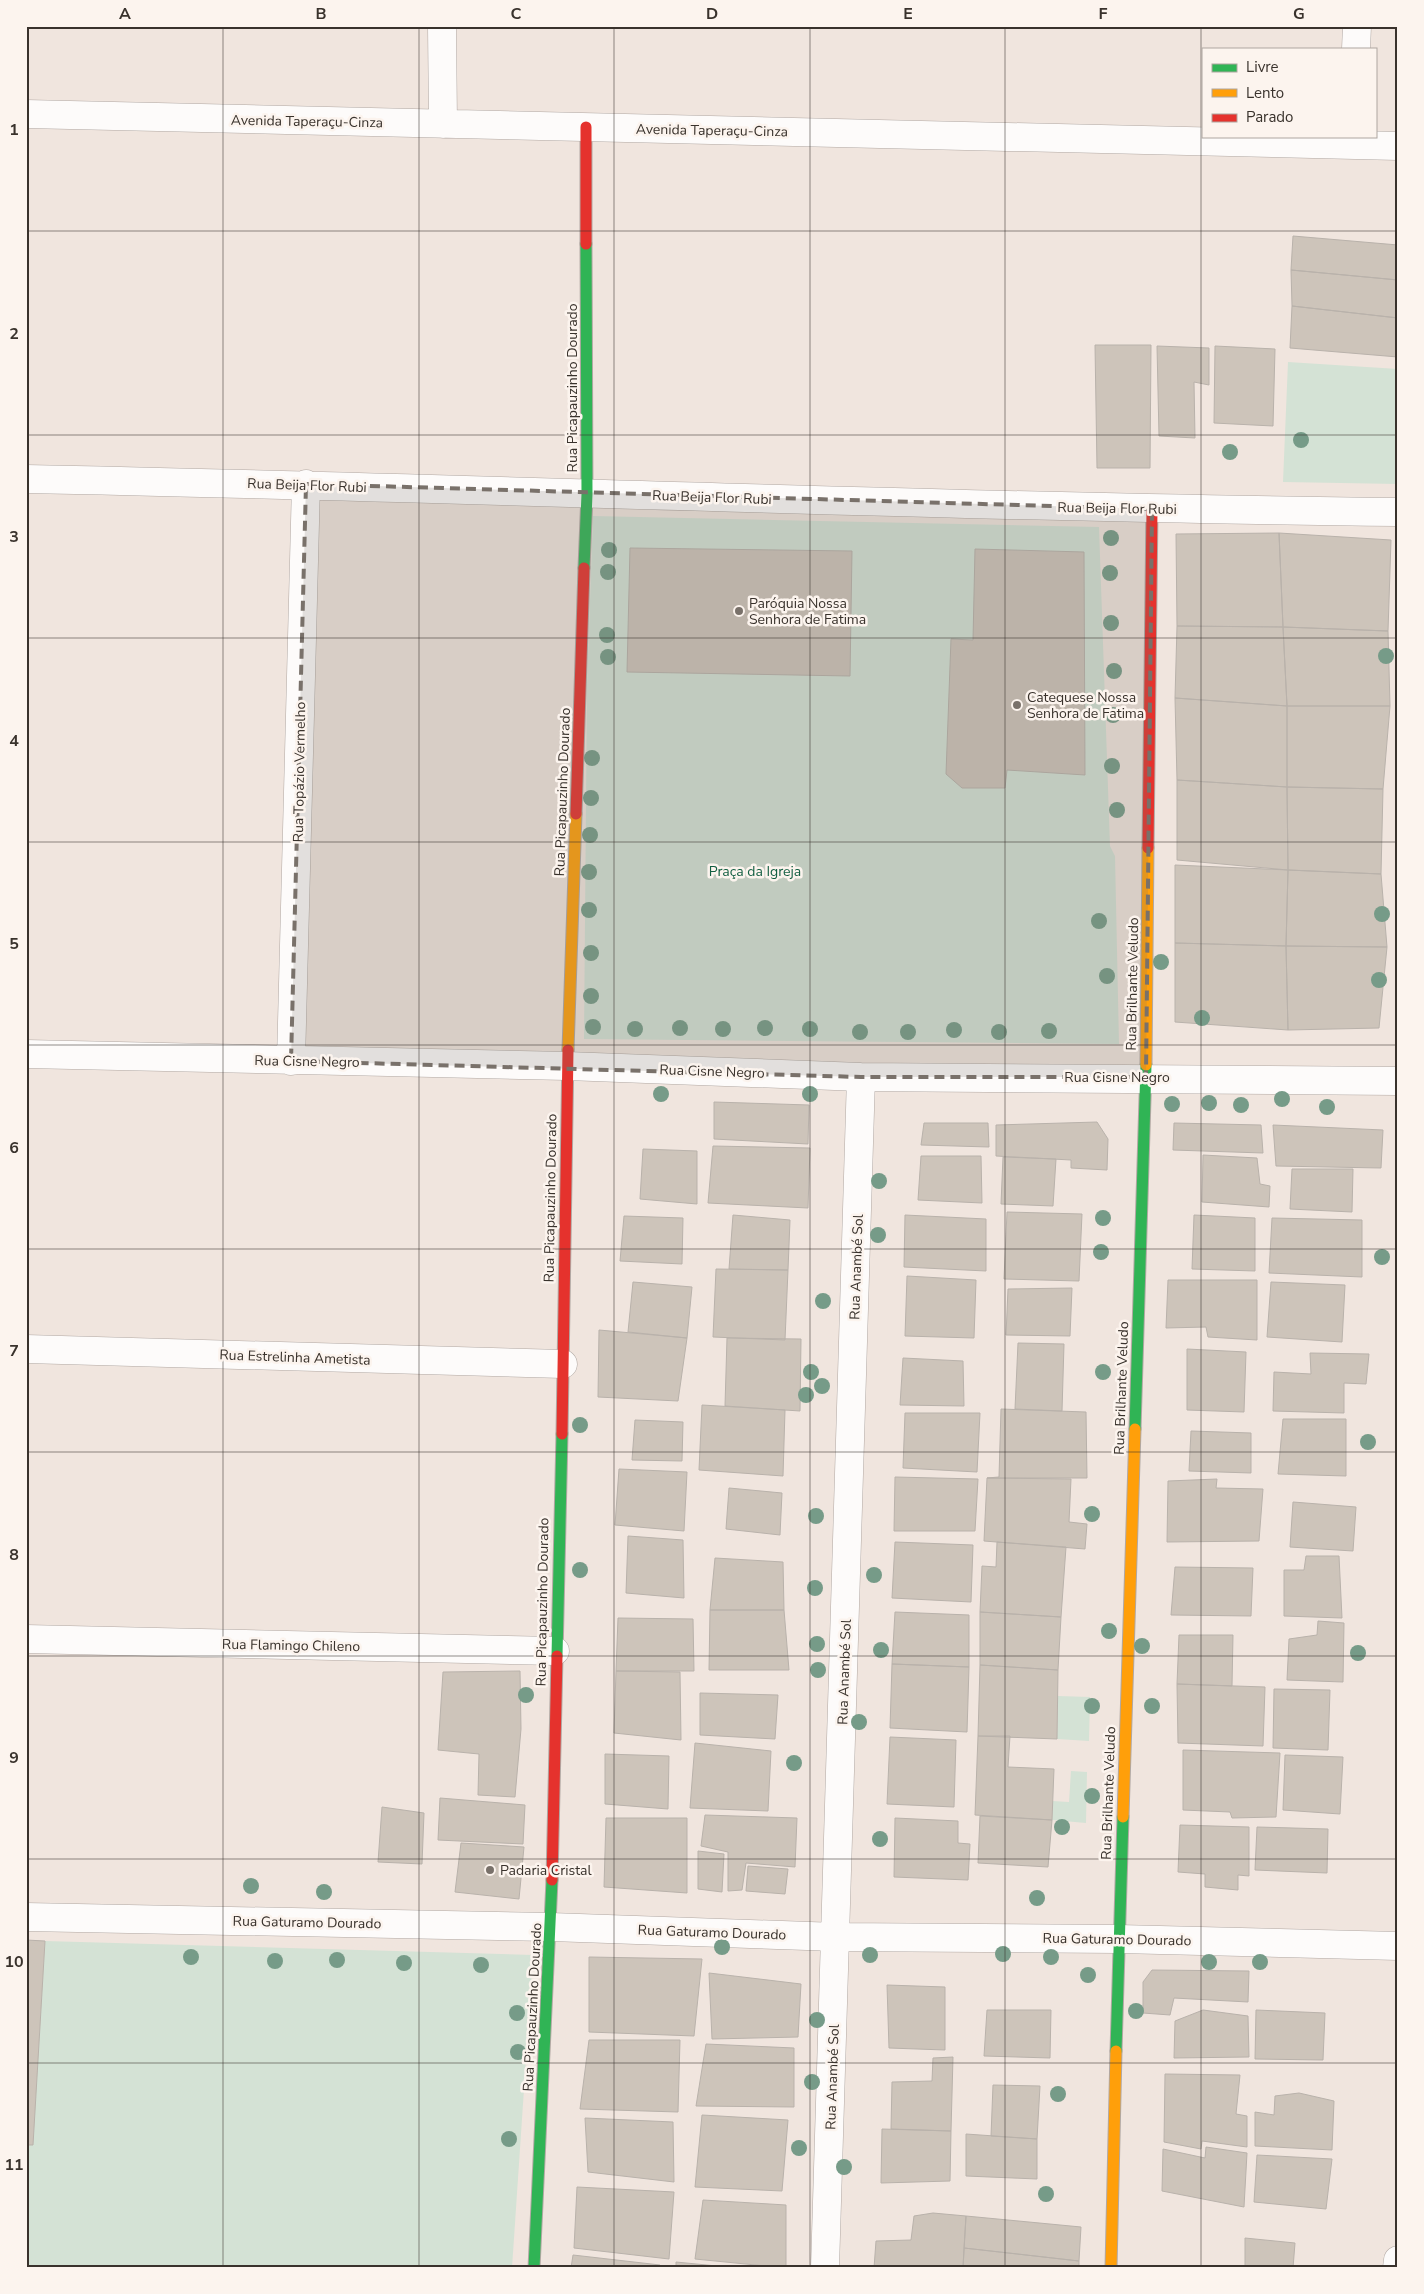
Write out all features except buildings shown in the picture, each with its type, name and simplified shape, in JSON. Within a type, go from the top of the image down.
[{"type":"street","points":[[442,26],[443,124]]},
{"type":"street","points":[[1356,26],[1356,48]]},
{"type":"street","name":"Avenida Taperaçu-Cinza","points":[[26,114],[586,128],[1355,141],[1398,146]]},
{"type":"street","name":"Rua Picapauzinho Dourado","points":[[534,2268],[551,1927],[555,1651],[563,1364],[567,1066],[587,494],[586,128]]},
{"type":"street","name":"Rua Beija Flor Rubi","points":[[26,479],[306,484],[587,494],[1152,509],[1398,512]]},
{"type":"street","name":"Rua Topázio Vermelho","points":[[291,1061],[306,484]]},
{"type":"street","name":"Rua Brilhante Veludo","points":[[1111,2268],[1119,1938],[1146,1077],[1152,509]]},
{"type":"street","name":"Rua Cisne Negro","points":[[26,1054],[567,1066],[861,1077],[1146,1077],[1398,1080]]},
{"type":"street","name":"Rua Anambé Sol","points":[[825,2268],[837,1936],[861,1077]]},
{"type":"street","name":"Rua Estrelinha Ametista","points":[[26,1349],[563,1364]]},
{"type":"street","name":"Rua Flamingo Chileno","points":[[26,1639],[555,1651]]},
{"type":"street","name":"Rua Gaturamo Dourado","points":[[26,1917],[551,1927],[837,1936],[1119,1938],[1398,1946]]},
{"type":"street","points":[[1397,2268],[1398,2260]]},
{"type":"highlighted area","points":[[306,484],[1152,509],[1146,1077],[861,1077],[291,1061]]},
{"type":"green space","points":[[1288,362],[1398,369],[1398,484],[1283,482]]},
{"type":"green space","name":"Praça da Igreja","points":[[593,516],[1099,527],[1110,846],[1115,856],[1119,1044],[584,1039],[587,685]]},
{"type":"green space","points":[[1058,1696],[1090,1697],[1089,1741],[1057,1739]]},
{"type":"green space","points":[[1071,1771],[1087,1772],[1086,1823],[1052,1820],[1052,1801],[1069,1802]]},
{"type":"green space","points":[[45,1941],[533,1955],[512,2268],[26,2268],[26,2145],[33,2144]]},
{"type":"traffic: fast","points":[[584,568],[587,494],[586,244]]},
{"type":"traffic: fast","points":[[1135,1429],[1146,1065]]},
{"type":"traffic: fast","points":[[557,1656],[562,1434]]},
{"type":"traffic: fast","points":[[1116,2051],[1123,1817]]},
{"type":"traffic: fast","points":[[534,2268],[552,1880]]},
{"type":"traffic: slow","points":[[568,1050],[576,814]]},
{"type":"traffic: slow","points":[[1146,1065],[1148,848]]},
{"type":"traffic: slow","points":[[1123,1817],[1135,1429]]},
{"type":"traffic: slow","points":[[1111,2268],[1116,2051]]},
{"type":"traffic: jam","points":[[586,127],[586,244]]},
{"type":"traffic: jam","points":[[1148,848],[1152,509]]},
{"type":"traffic: jam","points":[[576,814],[584,568]]},
{"type":"traffic: jam","points":[[562,1434],[568,1050]]},
{"type":"traffic: jam","points":[[552,1880],[557,1656]]},
{"type":"place","name":"Paróquia Nossa Senhora de Fatima","points":[[739,611]]},
{"type":"place","name":"Catequese Nossa Senhora de Fatima","points":[[1017,705]]},
{"type":"place","name":"Padaria Cristal","points":[[490,1870]]}]
